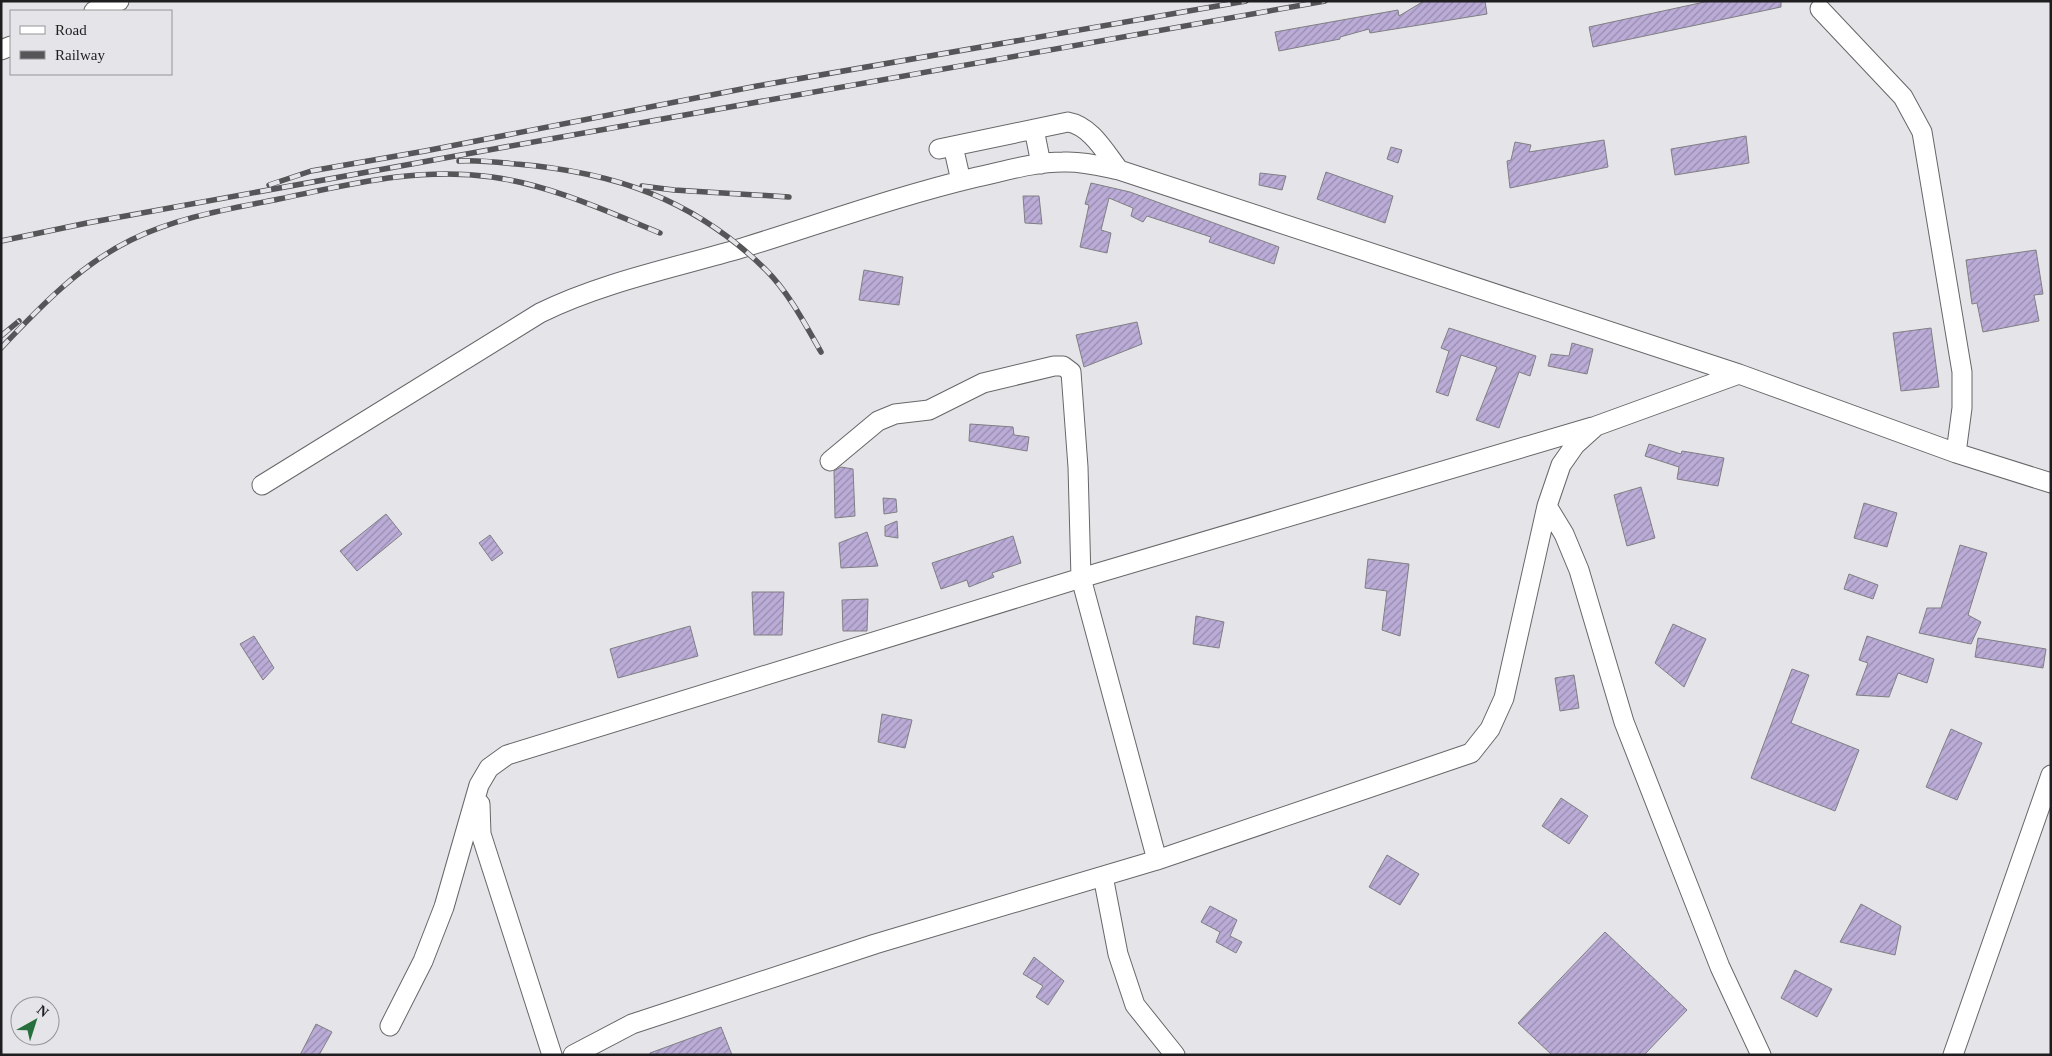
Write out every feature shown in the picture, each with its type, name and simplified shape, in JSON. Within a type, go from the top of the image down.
[{"type":"street","points":[[96,10],[119,1]]},
{"type":"street","points":[[1820,9],[1903,97],[1922,132],[1962,372],[1962,408],[1956,453]]},
{"type":"street","points":[[961,181],[946,147],[1068,122],[1078,124],[1089,133],[1119,170]]},
{"type":"street","points":[[1034,129],[1041,164]]},
{"type":"street","points":[[262,485],[559,303],[659,271],[961,181],[1041,164],[1063,162],[1087,163],[1119,170],[1740,374],[1956,453],[2051,483]]},
{"type":"street","points":[[830,461],[878,421],[895,414],[929,410],[983,383],[996,379],[1054,366],[1063,366],[1071,372],[1078,467],[1081,578],[1157,860]]},
{"type":"street","points":[[390,1026],[423,960],[444,907],[479,785],[489,768],[507,755],[1081,578],[1596,426],[1740,374]]},
{"type":"street","points":[[573,1055],[632,1024],[875,944],[1157,860],[1471,753],[1490,729],[1504,698],[1547,506],[1561,465],[1575,445],[1596,426]]},
{"type":"street","points":[[1547,506],[1564,534],[1580,570],[1627,731],[1720,967],[1762,1055]]},
{"type":"street","points":[[1953,1055],[2051,775]]},
{"type":"street","points":[[479,785],[481,834],[552,1055]]},
{"type":"street","points":[[1103,876],[1118,954],[1135,1005],[1175,1055]]},
{"type":"building","points":[[1424,1],[1485,1],[1487,14],[1370,33],[1369,29],[1340,37],[1340,39],[1279,51],[1275,32],[1398,10],[1399,16]]},
{"type":"building","points":[[1709,1],[1781,1],[1781,7],[1593,47],[1589,27]]},
{"type":"building","points":[[1746,136],[1749,163],[1675,175],[1671,149]]},
{"type":"building","points":[[1604,140],[1608,167],[1510,188],[1507,161],[1511,160],[1515,142],[1531,145],[1529,152]]},
{"type":"building","points":[[1391,147],[1402,150],[1398,163],[1387,159]]},
{"type":"building","points":[[1326,172],[1393,196],[1385,223],[1317,199]]},
{"type":"building","points":[[1260,173],[1286,176],[1282,190],[1259,185]]},
{"type":"building","points":[[1091,183],[1130,192],[1279,247],[1274,264],[1209,242],[1211,237],[1147,216],[1143,222],[1131,216],[1133,208],[1109,198],[1101,230],[1111,233],[1107,253],[1080,247],[1089,205],[1085,204]]},
{"type":"building","points":[[1023,196],[1039,196],[1042,224],[1025,223]]},
{"type":"building","points":[[2036,250],[2043,294],[2034,295],[2039,321],[1983,332],[1977,303],[1972,304],[1966,260]]},
{"type":"building","points":[[864,270],[903,277],[899,305],[859,300]]},
{"type":"building","points":[[1137,322],[1142,344],[1084,367],[1076,335]]},
{"type":"building","points":[[1449,328],[1536,356],[1530,376],[1519,372],[1499,428],[1476,420],[1497,367],[1461,355],[1448,396],[1436,392],[1449,351],[1441,348]]},
{"type":"building","points":[[1931,328],[1939,387],[1901,391],[1893,333]]},
{"type":"building","points":[[1572,343],[1593,349],[1587,374],[1548,366],[1551,354],[1569,356]]},
{"type":"building","points":[[970,424],[1013,427],[1014,435],[1029,437],[1027,451],[969,441]]},
{"type":"building","points":[[1649,444],[1681,454],[1682,451],[1724,458],[1718,486],[1677,479],[1679,467],[1645,456]]},
{"type":"building","points":[[841,467],[853,469],[855,516],[835,518],[834,471]]},
{"type":"building","points":[[1641,487],[1655,538],[1627,546],[1614,495]]},
{"type":"building","points":[[883,498],[896,499],[897,512],[884,514]]},
{"type":"building","points":[[1864,503],[1897,513],[1887,547],[1854,538]]},
{"type":"building","points":[[386,514],[402,534],[357,571],[340,551]]},
{"type":"building","points":[[897,521],[898,538],[885,536],[885,526]]},
{"type":"building","points":[[867,532],[878,566],[841,568],[839,543]]},
{"type":"building","points":[[490,535],[503,553],[492,561],[479,543]]},
{"type":"building","points":[[1013,536],[1021,563],[992,573],[994,577],[969,587],[967,580],[941,589],[932,563]]},
{"type":"building","points":[[1960,545],[1987,553],[1968,615],[1981,622],[1971,644],[1919,633],[1927,608],[1941,608]]},
{"type":"building","points":[[1368,559],[1409,564],[1400,636],[1382,630],[1387,591],[1365,588]]},
{"type":"building","points":[[1849,574],[1878,585],[1873,599],[1844,589]]},
{"type":"building","points":[[752,592],[784,592],[782,635],[754,635]]},
{"type":"building","points":[[868,599],[867,631],[843,631],[842,600]]},
{"type":"building","points":[[1196,616],[1224,622],[1219,648],[1193,644]]},
{"type":"building","points":[[1673,624],[1706,639],[1684,687],[1655,663]]},
{"type":"building","points":[[690,626],[698,656],[618,678],[610,649]]},
{"type":"building","points":[[254,636],[274,668],[263,680],[240,644]]},
{"type":"building","points":[[1867,636],[1934,659],[1927,683],[1898,673],[1889,697],[1856,695],[1868,663],[1859,660]]},
{"type":"building","points":[[1978,638],[2046,649],[2043,668],[1975,657]]},
{"type":"building","points":[[1792,669],[1809,675],[1791,723],[1859,750],[1835,811],[1751,778]]},
{"type":"building","points":[[1574,675],[1579,708],[1560,711],[1555,678]]},
{"type":"building","points":[[882,714],[912,720],[905,748],[878,742]]},
{"type":"building","points":[[1951,729],[1982,743],[1957,800],[1926,787]]},
{"type":"building","points":[[1561,798],[1588,816],[1569,844],[1542,826]]},
{"type":"building","points":[[1387,855],[1419,874],[1400,905],[1369,887]]},
{"type":"building","points":[[1861,904],[1901,926],[1895,955],[1840,942]]},
{"type":"building","points":[[1210,906],[1237,920],[1230,936],[1242,942],[1236,953],[1216,942],[1220,932],[1201,922]]},
{"type":"building","points":[[1605,932],[1687,1010],[1644,1055],[1552,1055],[1518,1023]]},
{"type":"building","points":[[1034,957],[1064,981],[1048,1005],[1036,997],[1043,986],[1023,974]]},
{"type":"building","points":[[1795,970],[1832,989],[1817,1017],[1781,998]]},
{"type":"building","points":[[316,1024],[332,1032],[319,1055],[300,1055]]},
{"type":"building","points":[[721,1027],[732,1055],[650,1055],[650,1053]]},
{"type":"railway","points":[[269,185],[311,171],[425,151],[757,86],[1246,1]]},
{"type":"railway","points":[[1,241],[87,223],[494,149],[1325,1]]},
{"type":"railway","points":[[459,161],[509,163],[586,174],[619,182],[651,193],[681,207],[739,245],[766,270],[789,299],[821,352]]},
{"type":"railway","points":[[1,348],[46,302],[78,274],[112,250],[131,240],[167,225],[204,215],[359,183],[437,174],[492,177],[556,192],[660,233]]},
{"type":"railway","points":[[642,186],[674,190],[789,197]]},
{"type":"railway","points":[[1,336],[19,321]]}]
